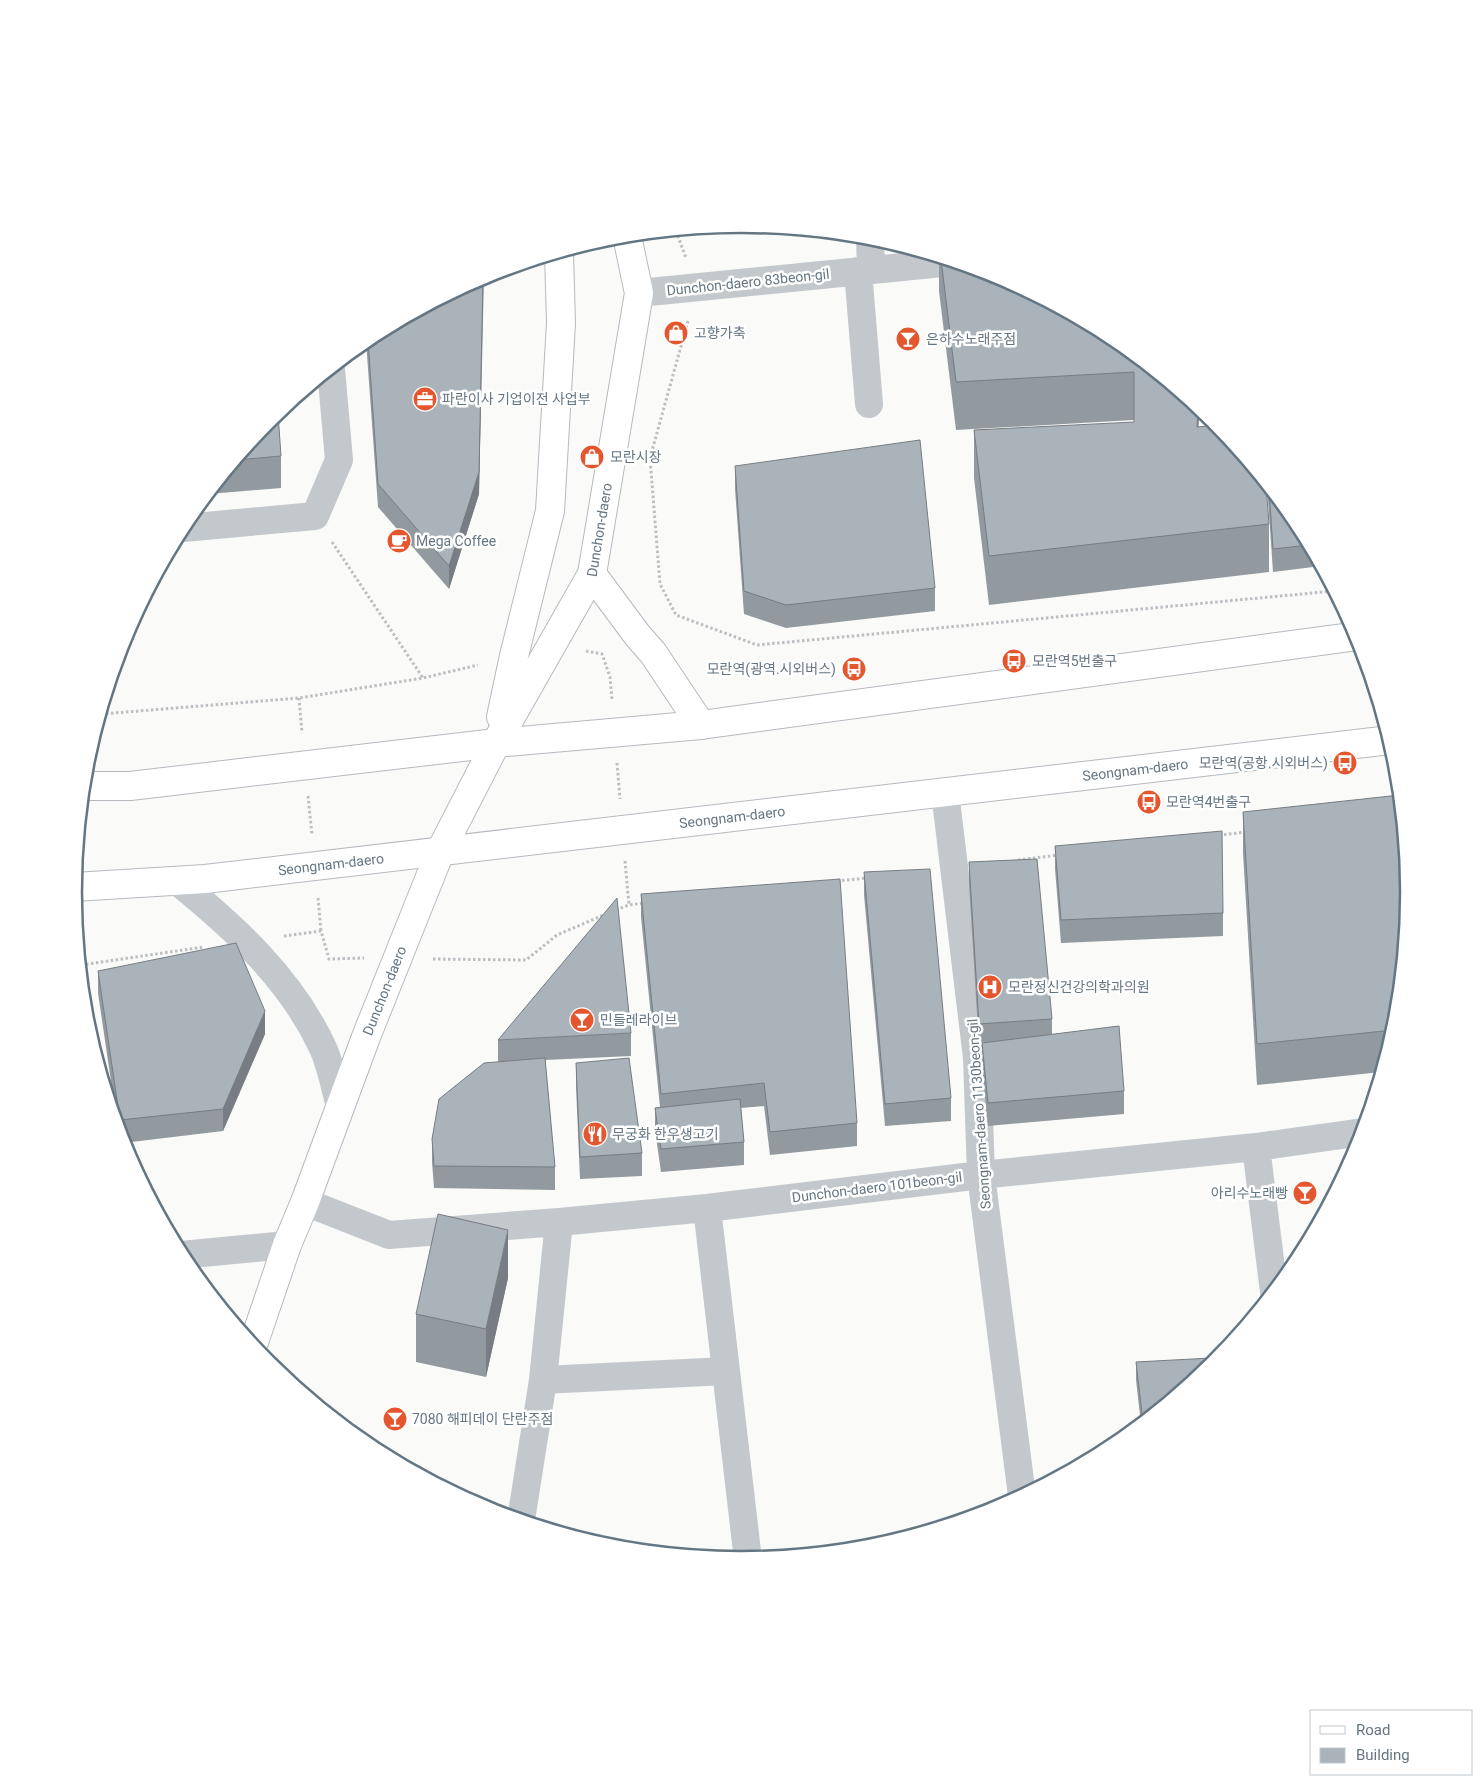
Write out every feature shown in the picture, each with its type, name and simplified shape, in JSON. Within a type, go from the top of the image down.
[{"type":"main road","name":"Dunchon-daero","points":[[255,1337],[287,1245],[390,976],[440,852],[496,743],[592,574],[639,294],[629,243]]},
{"type":"main road","name":"Dunchon-daero","points":[[496,743],[514,656],[550,511],[561,323],[559,259]]},
{"type":"main road","points":[[592,574],[653,653],[701,725]]},
{"type":"main road","points":[[91,786],[130,786],[496,743],[701,725],[1349,637]]},
{"type":"main road","name":"Seongnam-daero","points":[[82,887],[177,881],[440,852],[1382,741]]},
{"type":"main road","points":[[94,772],[130,786]]},
{"type":"street","points":[[869,246],[865,270],[869,404]]},
{"type":"street","name":"Dunchon-daero 83beon-gil","points":[[639,294],[937,263]]},
{"type":"street","points":[[193,527],[315,516],[339,460],[333,376]]},
{"type":"street","name":"Seongnam-daero 1130beon-gil","points":[[945,792],[977,1058],[981,1175],[1021,1489]]},
{"type":"street","points":[[177,881],[247,941],[263,958],[300,1007],[324,1049],[340,1107]]},
{"type":"street","name":"Dunchon-daero 101beon-gil","points":[[305,1202],[389,1235],[707,1208],[981,1175],[1256,1147],[1355,1133]]},
{"type":"street","points":[[1256,1147],[1273,1282]]},
{"type":"street","points":[[707,1208],[747,1552]]},
{"type":"street","points":[[522,1514],[543,1380],[559,1222]]},
{"type":"street","points":[[190,1253],[287,1245]]},
{"type":"street","points":[[543,1380],[726,1371]]},
{"type":"path","points":[[678,237],[697,287],[650,458],[660,584],[676,615],[757,645],[1328,592]]},
{"type":"path","points":[[107,713],[299,698],[423,678],[315,516]]},
{"type":"path","points":[[585,651],[602,654],[610,677],[629,905]]},
{"type":"path","points":[[299,698],[321,931]]},
{"type":"building","points":[[942,265],[1033,301],[1108,345],[1143,370],[1197,418],[1197,427],[1207,427],[1237,458],[1264,491],[1267,495],[1269,524],[989,556],[974,430],[1134,422],[1134,372],[956,382]]},
{"type":"building","points":[[483,287],[479,472],[449,566],[378,484],[369,350],[450,301]]},
{"type":"building","points":[[279,424],[281,456],[245,459]]},
{"type":"building","points":[[920,440],[935,588],[786,605],[744,591],[735,466]]},
{"type":"building","points":[[1270,499],[1301,546],[1273,549]]},
{"type":"building","points":[[1393,796],[1399,849],[1399,936],[1395,979],[1386,1031],[1257,1044],[1243,812]]},
{"type":"building","points":[[1222,831],[1223,913],[1061,920],[1055,846]]},
{"type":"building","points":[[1037,859],[1052,1019],[979,1024],[969,862]]},
{"type":"building","points":[[930,869],[951,1098],[885,1104],[864,872]]},
{"type":"building","points":[[840,879],[857,1123],[770,1132],[764,1083],[661,1094],[641,894]]},
{"type":"building","points":[[617,898],[631,1033],[498,1040]]},
{"type":"building","points":[[236,943],[265,1011],[223,1109],[123,1120],[118,1107],[98,971]]},
{"type":"building","points":[[1119,1026],[1124,1091],[988,1103],[982,1043]]},
{"type":"building","points":[[545,1058],[555,1167],[434,1166],[432,1139],[439,1099],[484,1063]]},
{"type":"building","points":[[629,1058],[642,1153],[580,1157],[576,1063]]},
{"type":"building","points":[[740,1099],[744,1142],[661,1149],[655,1108]]},
{"type":"building","points":[[438,1214],[508,1230],[486,1329],[416,1314]]},
{"type":"building","points":[[1207,1358],[1176,1388],[1142,1416],[1136,1362]]},
{"type":"place","name":"고향가축","points":[[676,333]]},
{"type":"place","name":"은하수노래주점","points":[[908,339]]},
{"type":"place","name":"파란이사 기업이전 사업부","points":[[425,399]]},
{"type":"place","name":"모란시장","points":[[592,457]]},
{"type":"place","name":"Mega Coffee","points":[[399,541]]},
{"type":"place","name":"모란역5번출구","points":[[1014,661]]},
{"type":"place","name":"모란역(광역.시외버스)","points":[[854,669]]},
{"type":"place","name":"모란역(공항.시외버스)","points":[[1345,763]]},
{"type":"place","name":"모란역4번출구","points":[[1149,802]]},
{"type":"place","name":"모란정신건강의학과의원","points":[[990,987]]},
{"type":"place","name":"민들레라이브","points":[[582,1020]]},
{"type":"place","name":"무궁화 한우생고기","points":[[595,1134]]},
{"type":"place","name":"아리수노래빵","points":[[1305,1193]]},
{"type":"place","name":"7080 해피데이 단란주점","points":[[395,1419]]}]
